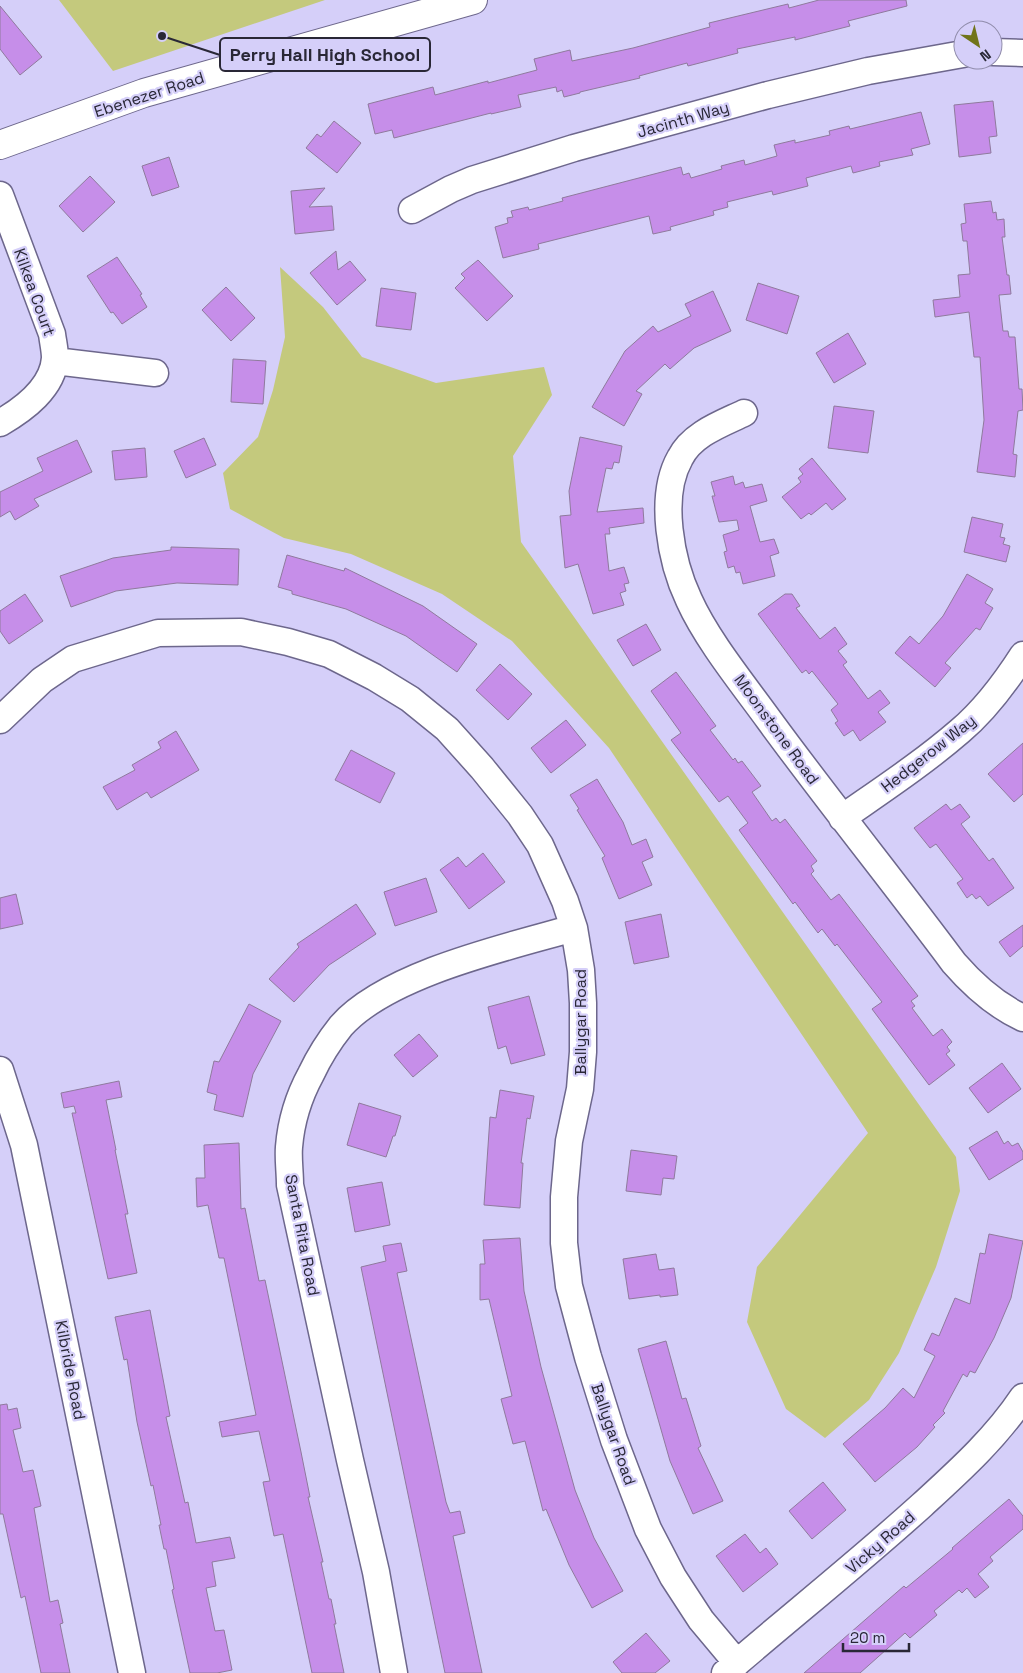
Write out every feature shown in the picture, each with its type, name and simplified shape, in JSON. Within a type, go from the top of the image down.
[{"type":"street","name":"Ebenezer Road","points":[[0,145],[144,94],[472,0]]},
{"type":"street","points":[[1003,52],[1023,53]]},
{"type":"street","name":"Jacinth Way","points":[[412,210],[472,180],[574,148],[777,93],[868,72],[953,56]]},
{"type":"street","name":"Kilkea Court","points":[[0,195],[52,334],[55,351],[50,376],[43,388],[15,414],[0,423]]},
{"type":"street","points":[[54,361],[155,373]]},
{"type":"street","name":"Moonstone Road","points":[[744,413],[710,430],[693,442],[680,458],[671,479],[669,504],[670,536],[678,575],[690,602],[712,639],[766,717],[954,963],[973,984],[990,998],[1023,1018]]},
{"type":"street","name":"Ballygar Road","points":[[0,720],[42,680],[73,659],[158,633],[241,632],[288,642],[329,654],[374,677],[410,699],[447,729],[482,768],[520,816],[540,845],[565,901],[574,928],[581,970],[583,1004],[580,1089],[569,1141],[564,1197],[564,1243],[569,1286],[588,1357],[614,1440],[648,1529],[672,1577],[731,1668]]},
{"type":"street","name":"Hedgerow Way","points":[[842,818],[921,762],[960,731],[995,695],[1023,655]]},
{"type":"street","name":"Santa Rita Road","points":[[394,1673],[376,1572],[290,1185],[289,1146],[295,1114],[304,1086],[322,1053],[342,1025],[370,1002],[400,985],[447,966],[574,928]]},
{"type":"street","name":"Kilbride Road","points":[[0,1070],[24,1145],[132,1673]]},
{"type":"street","name":"Vicky Road","points":[[731,1668],[863,1558],[968,1463],[1011,1415],[1023,1397]]},
{"type":"green space","points":[[59,0],[325,0],[113,71]]},
{"type":"green space","points":[[280,267],[323,307],[362,357],[436,383],[544,367],[552,395],[513,456],[521,542],[956,1157],[960,1191],[936,1267],[899,1353],[869,1400],[825,1438],[786,1409],[747,1322],[757,1267],[868,1133],[609,748],[512,641],[442,594],[351,554],[284,538],[230,509],[223,473],[258,437],[273,390],[285,337]]},
{"type":"building","points":[[819,0],[906,0],[907,6],[848,21],[850,26],[795,40],[795,37],[737,49],[738,53],[688,66],[687,63],[639,76],[640,78],[564,97],[562,90],[557,92],[556,87],[518,95],[521,107],[394,138],[392,130],[375,134],[368,104],[433,87],[435,95],[537,70],[534,59],[570,50],[572,61],[633,48],[710,27],[709,23],[788,4],[789,8]]},
{"type":"building","points":[[0,6],[42,57],[20,75],[0,49]]},
{"type":"building","points":[[993,101],[997,136],[989,137],[991,153],[959,157],[954,105]]},
{"type":"building","points":[[921,112],[930,144],[911,149],[913,155],[879,162],[880,166],[853,173],[851,166],[806,178],[808,186],[773,195],[772,191],[727,202],[728,207],[713,211],[714,215],[670,227],[671,230],[653,234],[649,216],[538,244],[539,249],[503,258],[495,227],[508,223],[507,218],[513,217],[511,211],[528,207],[529,210],[563,201],[562,198],[681,167],[683,175],[689,173],[691,178],[722,169],[721,166],[744,160],[745,165],[777,156],[774,145],[795,140],[795,143],[830,135],[829,131],[849,126],[850,129]]},
{"type":"building","points":[[334,121],[361,143],[337,173],[306,148],[317,134],[321,137]]},
{"type":"building","points":[[169,157],[179,187],[152,196],[142,166]]},
{"type":"building","points":[[90,176],[115,202],[83,232],[59,206]]},
{"type":"building","points":[[325,188],[309,207],[332,206],[334,230],[295,234],[291,191]]},
{"type":"building","points":[[991,201],[993,213],[996,212],[997,220],[1004,219],[1005,237],[1002,237],[1011,294],[999,295],[1003,331],[1008,331],[1009,337],[1015,337],[1019,389],[1022,389],[1023,410],[1018,411],[1013,454],[1017,455],[1015,477],[977,472],[984,420],[980,357],[974,357],[969,312],[935,317],[933,300],[960,297],[958,275],[970,274],[967,241],[963,241],[961,224],[966,223],[964,204]]},
{"type":"building","points":[[336,251],[338,270],[350,261],[366,280],[337,305],[310,273]]},
{"type":"building","points":[[117,257],[142,294],[140,295],[147,307],[122,324],[113,312],[111,313],[87,276]]},
{"type":"building","points":[[478,260],[513,296],[487,321],[455,288],[465,278],[461,274]]},
{"type":"building","points":[[758,283],[799,296],[787,334],[746,320]]},
{"type":"building","points":[[226,287],[255,318],[231,341],[202,310]]},
{"type":"building","points":[[381,288],[416,293],[411,330],[376,326]]},
{"type":"building","points":[[713,291],[731,331],[694,348],[670,369],[665,364],[636,391],[642,394],[624,426],[592,407],[625,351],[653,326],[658,332],[691,316],[685,304]]},
{"type":"building","points":[[848,333],[866,364],[834,383],[816,353]]},
{"type":"building","points":[[233,359],[266,361],[263,404],[231,402]]},
{"type":"building","points":[[834,406],[874,411],[868,453],[828,448]]},
{"type":"building","points":[[580,437],[622,446],[619,463],[614,462],[612,469],[606,468],[597,512],[643,508],[644,523],[609,528],[610,534],[605,534],[609,571],[624,567],[629,583],[624,584],[626,591],[620,593],[624,605],[593,614],[578,564],[565,568],[560,516],[571,515],[569,491]]},
{"type":"building","points":[[204,438],[216,465],[186,478],[174,451]]},
{"type":"building","points":[[77,440],[92,472],[34,499],[39,506],[15,520],[10,511],[0,517],[0,492],[43,471],[37,458]]},
{"type":"building","points":[[145,448],[147,477],[115,480],[112,451]]},
{"type":"building","points":[[812,458],[846,499],[832,510],[826,503],[811,515],[809,513],[801,519],[782,497],[801,482],[798,478],[803,474],[799,469]]},
{"type":"building","points":[[733,476],[735,485],[743,482],[745,488],[762,484],[767,501],[750,506],[760,542],[774,539],[779,553],[770,556],[775,576],[743,584],[740,572],[736,573],[734,566],[728,568],[724,552],[727,551],[723,535],[739,530],[737,520],[719,522],[712,496],[715,496],[711,482]]},
{"type":"building","points":[[972,517],[1003,524],[1000,537],[1005,538],[1003,544],[1010,546],[1006,562],[964,552]]},
{"type":"building","points":[[171,547],[239,549],[238,585],[177,583],[116,591],[71,607],[60,576],[113,558],[171,550]]},
{"type":"building","points":[[287,555],[344,571],[345,568],[423,606],[477,644],[457,672],[406,636],[346,609],[292,594],[292,591],[278,587]]},
{"type":"building","points":[[967,574],[993,589],[985,603],[993,608],[980,630],[976,628],[945,663],[951,668],[935,687],[895,653],[910,636],[919,644],[943,616]]},
{"type":"building","points":[[25,594],[43,621],[9,644],[0,631],[0,611]]},
{"type":"building","points":[[785,594],[792,594],[800,606],[796,608],[820,639],[835,627],[847,644],[838,651],[847,662],[843,665],[868,699],[880,690],[890,703],[878,712],[886,722],[860,741],[853,730],[844,736],[835,723],[838,721],[831,710],[838,704],[812,671],[809,674],[806,670],[802,673],[758,614]]},
{"type":"building","points":[[646,624],[661,650],[633,666],[617,640]]},
{"type":"building","points":[[500,664],[532,694],[508,720],[476,690]]},
{"type":"building","points":[[676,672],[716,726],[710,730],[733,760],[735,758],[738,763],[742,761],[761,786],[752,792],[772,821],[776,818],[780,823],[785,819],[817,861],[811,866],[814,871],[811,874],[831,900],[839,894],[918,996],[911,1001],[915,1006],[912,1008],[933,1036],[942,1029],[952,1042],[947,1047],[950,1051],[946,1054],[955,1065],[929,1085],[872,1009],[882,1002],[837,944],[835,946],[822,929],[818,933],[795,902],[793,904],[739,830],[748,823],[728,796],[719,802],[671,740],[681,733],[651,691]]},
{"type":"building","points":[[566,720],[586,745],[551,773],[531,748]]},
{"type":"building","points":[[176,731],[199,770],[151,798],[147,792],[117,810],[103,787],[135,770],[132,765],[161,748],[158,742]]},
{"type":"building","points":[[1023,743],[1023,794],[1014,802],[988,774]]},
{"type":"building","points":[[351,750],[395,773],[380,803],[335,780]]},
{"type":"building","points":[[597,779],[623,822],[632,845],[646,839],[653,857],[642,862],[652,885],[619,899],[602,858],[605,856],[570,795]]},
{"type":"building","points":[[946,804],[951,810],[960,804],[970,817],[961,824],[989,861],[993,858],[1014,888],[988,906],[980,896],[976,899],[972,894],[967,898],[957,883],[963,879],[936,844],[930,848],[914,828]]},
{"type":"building","points":[[483,853],[505,882],[469,909],[440,870],[458,857],[466,867]]},
{"type":"building","points":[[426,878],[437,912],[395,926],[384,892]]},
{"type":"building","points":[[16,894],[23,924],[0,929],[0,898]]},
{"type":"building","points":[[356,904],[376,934],[329,965],[294,1002],[269,979],[299,947],[297,944]]},
{"type":"building","points":[[661,914],[669,957],[634,964],[625,922]]},
{"type":"building","points":[[1023,925],[1023,946],[1010,957],[999,942]]},
{"type":"building","points":[[529,996],[545,1055],[511,1064],[506,1046],[498,1049],[488,1007]]},
{"type":"building","points":[[249,1004],[281,1021],[253,1074],[243,1117],[214,1110],[217,1095],[207,1092],[214,1061],[219,1062]]},
{"type":"building","points":[[419,1034],[438,1056],[413,1077],[394,1055]]},
{"type":"building","points":[[1002,1063],[1021,1089],[988,1113],[969,1088]]},
{"type":"building","points":[[119,1081],[122,1097],[106,1100],[128,1214],[125,1214],[137,1273],[108,1279],[72,1113],[76,1113],[74,1106],[64,1108],[61,1093]]},
{"type":"building","points":[[500,1090],[534,1096],[530,1119],[527,1118],[521,1163],[523,1163],[520,1208],[484,1205],[490,1117],[496,1118]]},
{"type":"building","points":[[359,1103],[401,1116],[386,1157],[347,1145]]},
{"type":"building","points":[[997,1131],[1004,1144],[1008,1141],[1012,1146],[1018,1143],[1023,1152],[1023,1159],[989,1180],[969,1148]]},
{"type":"building","points":[[239,1143],[241,1209],[245,1208],[259,1281],[265,1280],[310,1497],[308,1497],[323,1562],[321,1562],[329,1599],[331,1599],[344,1673],[312,1673],[283,1534],[274,1536],[263,1482],[270,1481],[259,1431],[222,1437],[219,1422],[256,1415],[224,1258],[219,1258],[208,1205],[197,1207],[196,1178],[205,1178],[204,1145]]},
{"type":"building","points":[[631,1150],[677,1156],[674,1179],[663,1178],[661,1195],[626,1191]]},
{"type":"building","points":[[382,1182],[390,1225],[355,1232],[347,1188]]},
{"type":"building","points":[[989,1234],[1023,1241],[1011,1298],[994,1338],[975,1373],[970,1371],[967,1377],[963,1374],[943,1411],[945,1413],[933,1425],[935,1427],[917,1447],[875,1482],[843,1444],[885,1408],[903,1388],[914,1398],[935,1356],[924,1350],[932,1333],[939,1336],[955,1298],[970,1304],[980,1253],[985,1254]]},
{"type":"building","points":[[520,1238],[524,1291],[541,1367],[575,1490],[594,1538],[623,1591],[592,1608],[569,1565],[546,1509],[543,1511],[525,1441],[513,1444],[501,1399],[512,1396],[489,1299],[480,1300],[480,1264],[485,1264],[483,1240]]},
{"type":"building","points":[[401,1243],[407,1271],[397,1273],[446,1502],[450,1513],[460,1511],[465,1533],[453,1536],[482,1673],[445,1673],[361,1267],[386,1261],[383,1246]]},
{"type":"building","points":[[656,1254],[659,1270],[674,1268],[678,1295],[629,1299],[623,1259]]},
{"type":"building","points":[[150,1310],[170,1416],[166,1417],[185,1503],[188,1502],[196,1543],[230,1537],[235,1558],[212,1562],[216,1586],[206,1588],[215,1631],[224,1630],[232,1670],[217,1673],[190,1673],[172,1590],[174,1589],[166,1549],[164,1549],[159,1525],[161,1525],[153,1485],[151,1486],[137,1422],[127,1359],[124,1360],[115,1317]]},
{"type":"building","points":[[666,1341],[682,1399],[686,1398],[701,1446],[698,1448],[723,1501],[693,1514],[670,1461],[638,1349]]},
{"type":"building","points":[[7,1404],[8,1410],[17,1408],[21,1428],[13,1430],[23,1472],[33,1470],[41,1506],[34,1508],[50,1602],[58,1600],[63,1623],[60,1624],[70,1673],[41,1673],[25,1596],[21,1598],[3,1514],[0,1514],[0,1405]]},
{"type":"building","points":[[823,1482],[846,1510],[812,1539],[789,1511]]},
{"type":"building","points":[[1009,1499],[1023,1516],[1023,1529],[990,1557],[993,1561],[978,1574],[989,1587],[975,1598],[967,1588],[962,1593],[959,1590],[934,1611],[937,1615],[910,1638],[905,1633],[860,1673],[804,1673],[904,1586],[906,1588],[953,1549]]},
{"type":"building","points":[[745,1534],[760,1553],[766,1548],[778,1564],[743,1592],[716,1556]]},
{"type":"building","points":[[646,1633],[670,1661],[655,1673],[622,1673],[613,1662]]},
{"type":"place","name":"Perry Hall High School","points":[[162,36]]}]
